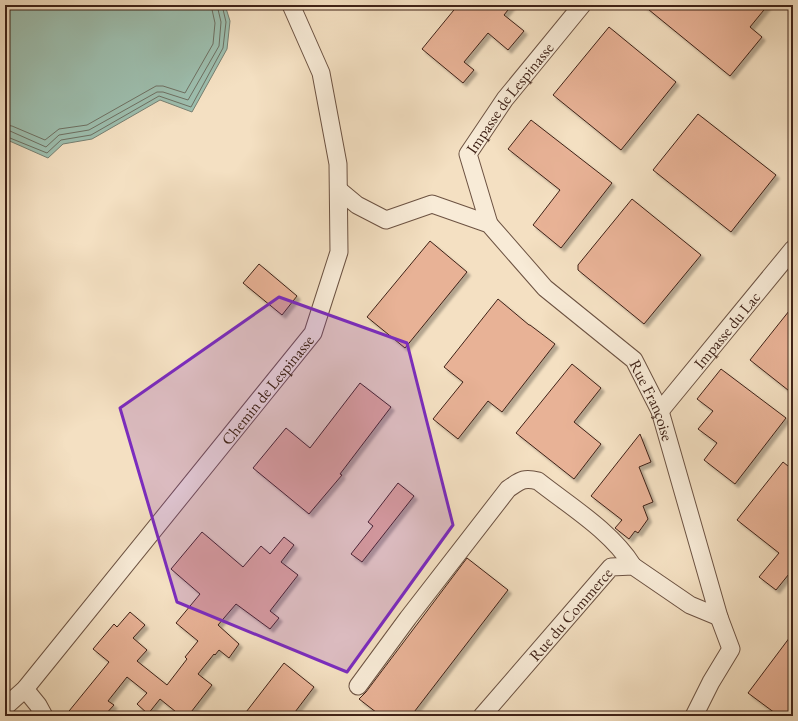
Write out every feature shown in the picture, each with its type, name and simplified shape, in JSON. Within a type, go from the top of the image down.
[{"type":"street","name":"Chemin de Lespinasse","points":[[5,707],[25,689],[313,333],[339,252],[338,164],[321,73],[291,5]]},
{"type":"street","name":"Impasse de Lespinasse","points":[[489,224],[468,154],[506,99],[582,5]]},
{"type":"street","name":"Rue Françoise","points":[[339,190],[357,205],[386,220],[432,204],[489,224],[546,288],[634,360],[660,411],[719,617],[731,648],[711,682],[694,716]]},
{"type":"street","name":"Impasse du Lac","points":[[660,411],[793,249]]},
{"type":"street","points":[[358,686],[412,612],[508,489],[519,482],[528,479],[538,481],[610,537],[624,552],[633,566]]},
{"type":"street","name":"Rue du Commerce","points":[[482,716],[611,568],[633,566],[690,605],[719,617]]},
{"type":"street","points":[[25,689],[38,705],[44,716]]},
{"type":"highlighted area","points":[[279,297],[407,343],[453,525],[347,672],[177,602],[120,408]]},
{"type":"water","points":[[5,5],[225,5],[230,21],[227,49],[192,112],[160,100],[92,139],[63,144],[48,158],[5,139]]},
{"type":"building","points":[[458,5],[512,5],[504,15],[524,31],[508,50],[488,33],[464,62],[474,70],[463,83],[422,49]]},
{"type":"building","points":[[643,5],[768,5],[750,27],[762,37],[730,76]]},
{"type":"building","points":[[609,27],[676,82],[621,150],[553,95]]},
{"type":"building","points":[[698,114],[776,175],[731,232],[653,170]]},
{"type":"building","points":[[531,120],[612,183],[561,248],[533,225],[560,190],[508,149]]},
{"type":"building","points":[[632,199],[701,255],[644,324],[578,270],[578,265]]},
{"type":"building","points":[[430,241],[467,272],[405,348],[367,317]]},
{"type":"building","points":[[259,264],[297,296],[282,315],[243,283]]},
{"type":"building","points":[[498,299],[555,344],[502,412],[488,401],[458,439],[433,419],[463,382],[444,367]]},
{"type":"building","points":[[793,306],[793,394],[750,360]]},
{"type":"building","points":[[572,364],[601,388],[574,422],[601,444],[574,479],[516,433]]},
{"type":"building","points":[[721,369],[786,418],[735,484],[704,460],[717,443],[698,429],[713,411],[697,399]]},
{"type":"building","points":[[360,383],[391,407],[340,474],[342,475],[309,514],[253,468],[286,428],[310,448]]},
{"type":"building","points":[[640,434],[651,462],[639,467],[653,502],[643,506],[648,519],[638,533],[635,531],[629,539],[615,528],[622,520],[591,496]]},
{"type":"building","points":[[783,462],[793,470],[793,569],[776,590],[759,577],[779,553],[737,520]]},
{"type":"building","points":[[398,483],[414,496],[362,562],[351,554],[373,526],[368,522]]},
{"type":"building","points":[[202,532],[243,567],[261,546],[270,554],[284,537],[294,545],[281,562],[298,575],[270,611],[279,618],[270,629],[236,604],[218,625],[239,644],[229,658],[219,650],[198,674],[212,685],[188,716],[181,716],[160,699],[148,714],[137,704],[147,693],[127,677],[108,701],[114,705],[104,716],[65,716],[109,662],[93,649],[114,624],[117,627],[130,612],[145,625],[133,638],[147,650],[137,661],[167,685],[187,659],[185,657],[198,641],[176,623],[200,594],[171,569]]},
{"type":"building","points":[[467,558],[508,590],[411,716],[381,716],[359,699],[366,692]]},
{"type":"building","points":[[793,633],[793,716],[779,716],[748,693]]},
{"type":"building","points":[[284,663],[314,687],[292,716],[243,716]]}]
